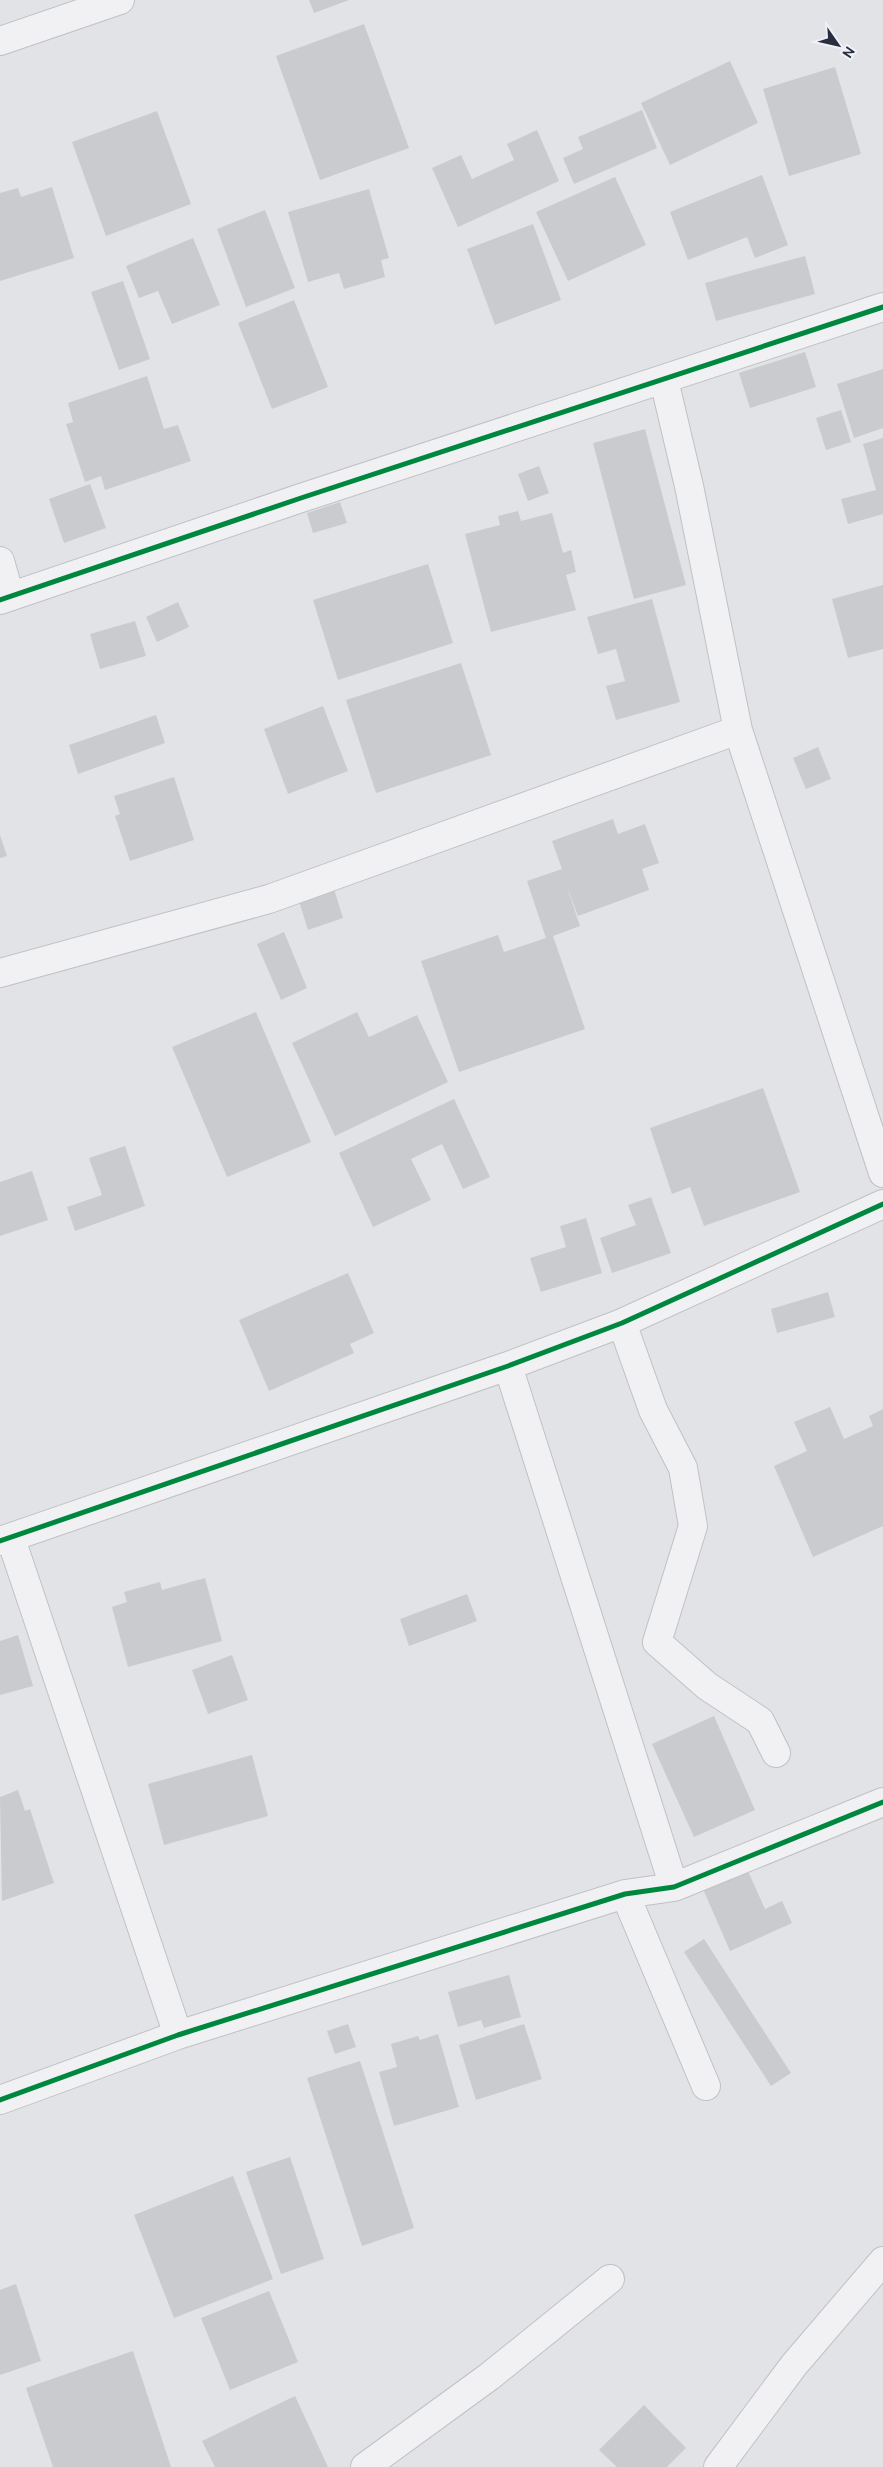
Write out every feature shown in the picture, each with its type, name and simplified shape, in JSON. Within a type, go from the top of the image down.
[{"type":"street","points":[[0,41],[120,0]]},
{"type":"street","points":[[0,561],[5,598],[301,498],[883,307]]},
{"type":"street","points":[[664,380],[689,486],[738,730],[883,1173]]},
{"type":"street","points":[[0,973],[269,899],[738,730]]},
{"type":"street","points":[[178,2035],[6,1540],[508,1366],[622,1323],[883,1204]]},
{"type":"street","points":[[622,1323],[653,1410],[683,1468],[693,1526],[657,1642],[707,1686],[760,1721],[776,1753]]},
{"type":"street","points":[[508,1366],[674,1887]]},
{"type":"street","points":[[0,2100],[178,2035],[625,1894],[674,1887],[883,1802]]},
{"type":"street","points":[[625,1894],[706,2086]]},
{"type":"street","points":[[718,2467],[794,2364],[883,2260]]},
{"type":"street","points":[[365,2467],[490,2376],[610,2280]]},
{"type":"building","points":[[309,0],[349,0],[314,13]]},
{"type":"building","points":[[364,24],[409,148],[320,180],[276,56]]},
{"type":"building","points":[[730,61],[758,123],[670,165],[641,103]]},
{"type":"building","points":[[835,67],[861,154],[789,176],[763,89]]},
{"type":"building","points":[[642,110],[657,148],[574,184],[563,158],[583,149],[578,137]]},
{"type":"building","points":[[157,111],[191,204],[106,236],[72,142]]},
{"type":"building","points":[[537,130],[559,181],[458,227],[432,168],[461,155],[472,179],[514,160],[507,144]]},
{"type":"building","points":[[762,175],[788,245],[755,258],[747,237],[688,260],[670,212]]},
{"type":"building","points":[[615,177],[646,245],[568,281],[536,212]]},
{"type":"building","points":[[52,187],[74,258],[0,281],[0,193],[18,188],[21,197]]},
{"type":"building","points":[[369,189],[389,258],[381,260],[385,277],[344,289],[339,273],[308,282],[288,212]]},
{"type":"building","points":[[265,210],[295,288],[246,307],[217,229]]},
{"type":"building","points":[[533,224],[561,300],[495,325],[467,249]]},
{"type":"building","points":[[193,238],[220,305],[172,324],[158,291],[139,298],[126,266]]},
{"type":"building","points":[[805,256],[815,294],[716,321],[705,283]]},
{"type":"building","points":[[123,281],[150,359],[119,370],[91,292]]},
{"type":"building","points":[[294,300],[328,387],[272,409],[238,323]]},
{"type":"building","points":[[805,352],[816,387],[750,408],[739,373]]},
{"type":"building","points":[[883,369],[883,428],[854,438],[837,384]]},
{"type":"building","points":[[147,376],[164,429],[178,425],[191,461],[105,490],[101,476],[85,482],[66,424],[73,422],[68,403]]},
{"type":"building","points":[[841,410],[851,442],[826,450],[816,418]]},
{"type":"building","points":[[645,429],[686,585],[634,599],[593,443]]},
{"type":"building","points":[[883,438],[883,514],[848,524],[841,499],[876,490],[863,444]]},
{"type":"building","points":[[539,466],[549,493],[528,501],[518,474]]},
{"type":"building","points":[[90,484],[106,528],[64,543],[49,499]]},
{"type":"building","points":[[340,502],[347,523],[313,533],[307,513]]},
{"type":"building","points":[[518,511],[521,521],[552,513],[563,553],[571,550],[576,572],[566,575],[576,610],[491,632],[465,534],[500,525],[498,516]]},
{"type":"building","points":[[428,564],[453,643],[338,680],[313,600]]},
{"type":"building","points":[[883,585],[883,649],[848,658],[832,599]]},
{"type":"building","points":[[652,599],[680,702],[616,720],[606,686],[625,681],[616,649],[598,654],[587,617]]},
{"type":"building","points":[[178,602],[189,627],[157,642],[146,617]]},
{"type":"building","points":[[135,621],[146,656],[100,669],[90,634]]},
{"type":"building","points":[[461,663],[491,755],[376,793],[346,700]]},
{"type":"building","points":[[323,706],[348,771],[288,794],[264,729]]},
{"type":"building","points":[[156,715],[165,743],[78,774],[69,745]]},
{"type":"building","points":[[818,747],[831,779],[806,789],[793,758]]},
{"type":"building","points":[[174,777],[194,840],[130,861],[115,816],[120,814],[114,796]]},
{"type":"building","points":[[613,819],[618,834],[645,824],[659,863],[642,869],[649,890],[578,916],[566,884],[580,926],[553,936],[585,1029],[459,1072],[421,961],[498,935],[504,952],[546,938],[527,881],[562,869],[552,841]]},
{"type":"building","points":[[0,835],[7,856],[0,858]]},
{"type":"building","points":[[333,886],[343,918],[308,930],[298,898]]},
{"type":"building","points":[[284,932],[307,988],[281,1000],[257,944]]},
{"type":"building","points":[[256,1012],[311,1142],[227,1177],[172,1047]]},
{"type":"building","points":[[357,1012],[369,1037],[417,1015],[448,1082],[335,1136],[292,1043]]},
{"type":"building","points":[[763,1088],[800,1192],[704,1226],[690,1187],[672,1194],[650,1128]]},
{"type":"building","points":[[454,1099],[490,1177],[463,1189],[442,1144],[411,1159],[431,1200],[373,1227],[339,1153]]},
{"type":"building","points":[[125,1146],[145,1206],[75,1231],[67,1207],[102,1195],[89,1158]]},
{"type":"building","points":[[32,1171],[48,1220],[0,1236],[0,1182]]},
{"type":"building","points":[[651,1197],[671,1253],[612,1273],[600,1238],[636,1225],[628,1205]]},
{"type":"building","points":[[586,1218],[602,1273],[541,1292],[530,1258],[566,1247],[560,1226]]},
{"type":"building","points":[[348,1273],[374,1333],[350,1344],[354,1353],[269,1391],[239,1320]]},
{"type":"building","points":[[828,1292],[835,1317],[777,1333],[771,1309]]},
{"type":"building","points":[[830,1407],[844,1439],[873,1426],[869,1416],[883,1409],[883,1526],[813,1557],[774,1466],[807,1451],[794,1422]]},
{"type":"building","points":[[205,1578],[222,1641],[128,1667],[112,1607],[127,1602],[124,1592],[160,1582],[162,1590]]},
{"type":"building","points":[[467,1594],[477,1621],[409,1646],[400,1619]]},
{"type":"building","points":[[18,1635],[33,1686],[0,1695],[0,1641]]},
{"type":"building","points":[[232,1655],[248,1700],[208,1714],[192,1670]]},
{"type":"building","points":[[714,1716],[755,1810],[694,1837],[652,1744]]},
{"type":"building","points":[[252,1755],[268,1816],[164,1845],[148,1784]]},
{"type":"building","points":[[18,1790],[25,1811],[30,1809],[54,1883],[2,1901],[0,1797]]},
{"type":"building","points":[[747,1869],[765,1909],[782,1901],[792,1923],[730,1951],[703,1889]]},
{"type":"building","points":[[704,1939],[791,2073],[771,2086],[684,1952]]},
{"type":"building","points":[[509,1975],[521,2017],[484,2028],[481,2020],[458,2027],[448,1992]]},
{"type":"building","points":[[348,2024],[356,2047],[335,2054],[327,2031]]},
{"type":"building","points":[[524,2024],[542,2079],[476,2100],[459,2045]]},
{"type":"building","points":[[438,2034],[459,2107],[394,2126],[379,2072],[397,2067],[391,2044],[418,2036],[420,2040]]},
{"type":"building","points":[[360,2061],[414,2228],[362,2246],[307,2078]]},
{"type":"building","points":[[290,2157],[324,2259],[281,2274],[246,2172]]},
{"type":"building","points":[[233,2176],[273,2279],[174,2318],[134,2215]]},
{"type":"building","points":[[16,2284],[41,2361],[0,2375],[0,2290]]},
{"type":"building","points":[[269,2291],[298,2362],[230,2390],[201,2318]]},
{"type":"building","points":[[133,2351],[171,2467],[53,2467],[26,2388]]},
{"type":"building","points":[[295,2396],[328,2467],[215,2467],[202,2441]]},
{"type":"building","points":[[644,2405],[686,2448],[667,2467],[617,2467],[599,2450]]},
{"type":"cycle path","points":[[0,600],[301,498],[883,307]]},
{"type":"cycle path","points":[[0,1541],[508,1366],[622,1323],[883,1204]]},
{"type":"cycle path","points":[[0,2100],[178,2035],[625,1894],[674,1887],[883,1802]]}]
